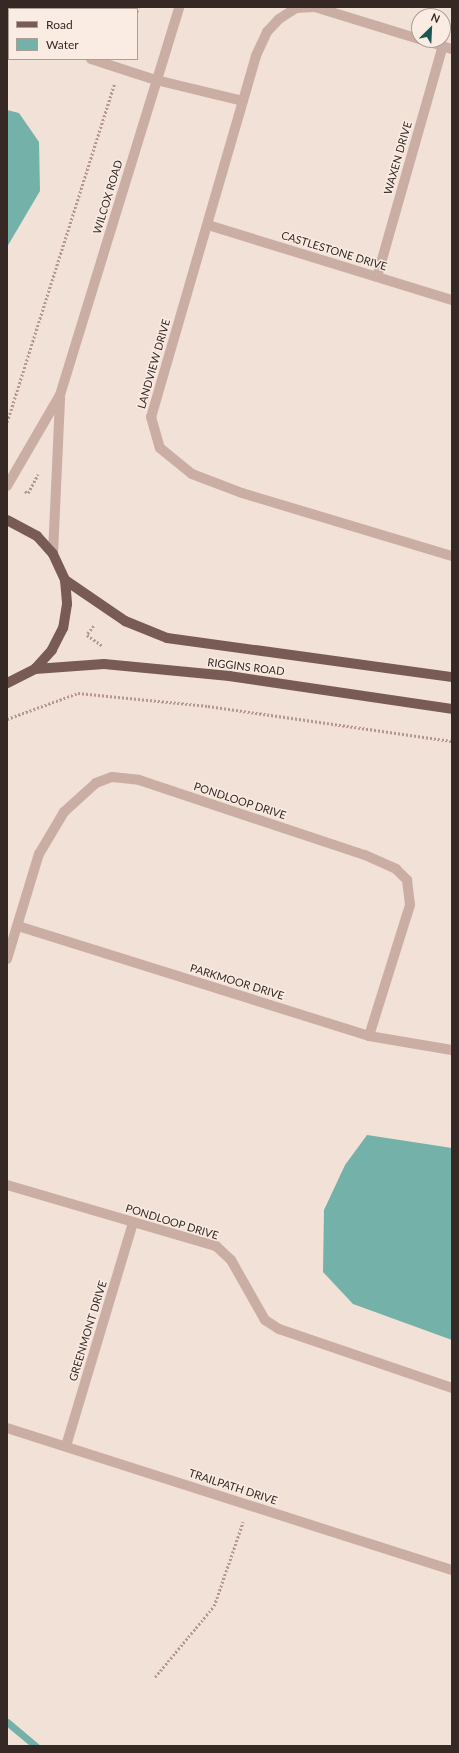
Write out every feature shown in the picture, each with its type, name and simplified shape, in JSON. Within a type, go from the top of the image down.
[{"type":"main road","points":[[7,520],[37,536],[53,554],[65,580],[68,604],[63,628],[52,650],[35,668],[7,683]]},
{"type":"main road","name":"RIGGINS ROAD","points":[[65,580],[125,621],[167,638],[452,676]]},
{"type":"main road","name":"RIGGINS ROAD","points":[[35,668],[104,664],[230,676],[452,709]]},
{"type":"street","name":"WILCOX ROAD","points":[[7,486],[60,395],[179,7]]},
{"type":"street","name":"LANDVIEW DRIVE","points":[[411,37],[315,7],[296,8],[278,18],[267,32],[243,101],[151,417],[160,448],[192,474],[242,493],[452,556]]},
{"type":"street","name":"WAXEN DRIVE","points":[[377,277],[447,48]]},
{"type":"street","points":[[94,60],[156,80],[243,101]]},
{"type":"street","name":"CASTLESTONE DRIVE","points":[[208,225],[452,300]]},
{"type":"street","name":"WILCOX ROAD","points":[[53,554],[60,395]]},
{"type":"street","name":"PONDLOOP DRIVE","points":[[7,959],[39,854],[64,812],[96,783],[112,777],[139,780],[365,855],[396,869],[407,880],[410,905],[369,1036]]},
{"type":"street","name":"PARKMOOR DRIVE","points":[[18,926],[369,1036],[452,1050]]},
{"type":"street","name":"PONDLOOP DRIVE","points":[[7,1185],[216,1246],[231,1260],[265,1320],[279,1329],[452,1388]]},
{"type":"street","name":"GREENMONT DRIVE","points":[[66,1446],[133,1223]]},
{"type":"street","name":"TRAILPATH DRIVE","points":[[7,1428],[452,1570]]},
{"type":"path","points":[[7,422],[119,68]]},
{"type":"path","points":[[20,488],[28,493],[38,474],[42,474]]},
{"type":"path","points":[[94,626],[87,635],[105,647],[106,652]]},
{"type":"path","points":[[7,719],[78,693],[208,706],[452,741]]},
{"type":"path","points":[[155,1677],[214,1606],[248,1504]]},
{"type":"water","points":[[7,110],[19,113],[39,142],[40,191],[7,247]]},
{"type":"water","points":[[367,1135],[452,1148],[452,1340],[353,1304],[323,1272],[324,1210],[345,1165]]},
{"type":"waterway","points":[[7,1722],[36,1746]]}]
